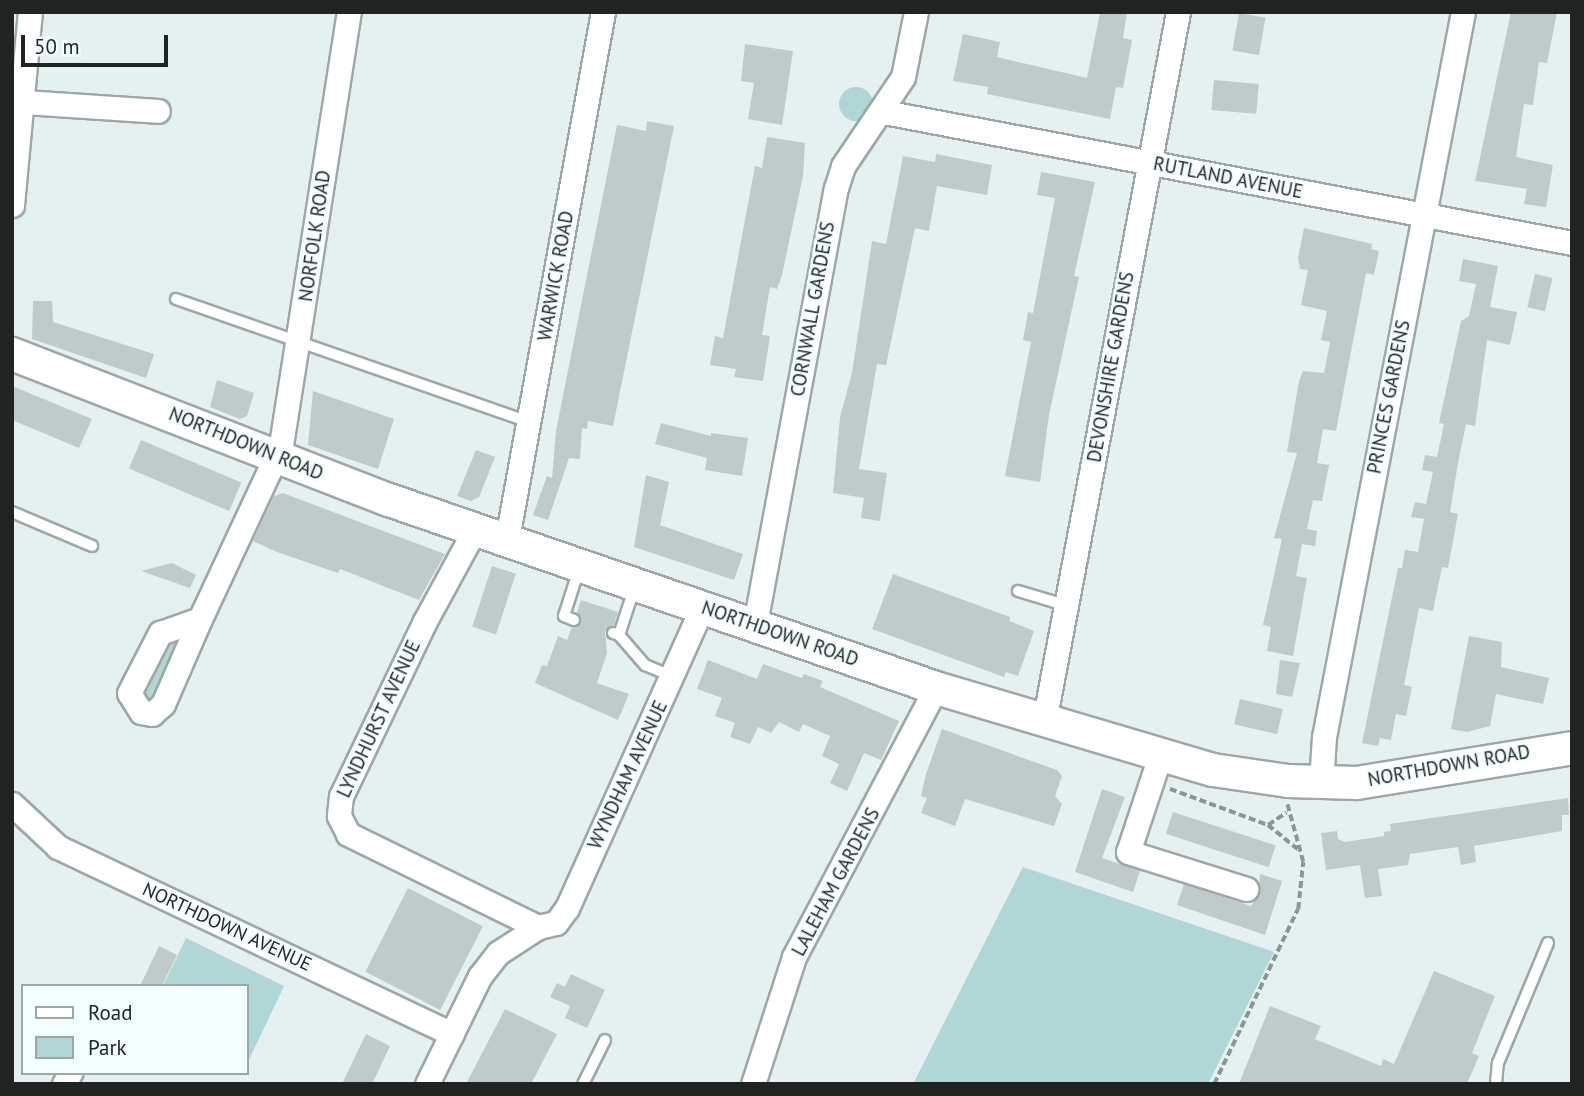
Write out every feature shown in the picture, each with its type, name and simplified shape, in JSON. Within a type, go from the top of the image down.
[{"type":"main road","name":"NORTHDOWN ROAD","points":[[12,354],[273,457],[702,608],[1044,722],[1155,770],[1213,770],[1321,783],[1405,777],[1572,748]]},
{"type":"street","name":"NORFOLK ROAD","points":[[200,620],[273,457],[281,445],[300,342],[349,12]]},
{"type":"street","name":"WARWICK ROAD","points":[[507,539],[603,12]]},
{"type":"street","name":"CORNWALL GARDENS","points":[[755,624],[836,188],[844,166],[884,112],[903,77],[916,12]]},
{"type":"street","name":"DEVONSHIRE GARDENS","points":[[1044,722],[1178,12]]},
{"type":"street","name":"PRINCES GARDENS","points":[[1321,783],[1324,737],[1463,12]]},
{"type":"street","points":[[12,205],[24,102],[24,17]]},
{"type":"street","points":[[24,102],[158,111]]},
{"type":"street","name":"RUTLAND AVENUE","points":[[884,112],[1572,243]]},
{"type":"street","name":"LYNDHURST AVENUE","points":[[475,529],[425,621],[341,796],[339,816],[348,834],[538,927]]},
{"type":"street","name":"WYNDHAM AVENUE","points":[[427,1084],[480,976],[498,953],[538,927],[556,923],[567,908],[702,608]]},
{"type":"street","name":"LALEHAM GARDENS","points":[[753,1084],[794,957],[936,688]]},
{"type":"street","points":[[1155,770],[1128,852],[1245,890]]},
{"type":"street","name":"NORTHDOWN AVENUE","points":[[12,804],[58,848],[453,1034]]},
{"type":"lane","points":[[176,299],[530,422]]},
{"type":"lane","points":[[12,512],[92,546]]},
{"type":"lane","points":[[574,620],[564,616],[580,565]]},
{"type":"lane","points":[[636,584],[615,634],[645,665],[673,677]]},
{"type":"lane","points":[[1018,591],[1068,606]]},
{"type":"lane","points":[[1496,1084],[1498,1063],[1548,943]]},
{"type":"lane","points":[[583,1084],[605,1040]]},
{"type":"path","points":[[1155,770],[1268,825],[1301,853]]},
{"type":"path","points":[[1214,1084],[1298,909],[1301,853],[1286,813],[1288,780]]},
{"type":"path","points":[[1268,825],[1286,813]]},
{"type":"green space","points":[[856,87],[868,92],[873,104],[868,116],[856,121],[844,116],[839,104],[844,92]]},
{"type":"green space","points":[[172,642],[179,645],[157,701],[150,703],[145,691]]},
{"type":"green space","points":[[1023,867],[1274,952],[1208,1084],[913,1084]]},
{"type":"green space","points":[[186,938],[284,986],[248,1062],[248,984],[164,984]]},
{"type":"building","points":[[1100,12],[1127,12],[1123,38],[1132,40],[1123,88],[1116,87],[1110,119],[987,94],[988,87],[953,81],[963,34],[1000,42],[997,57],[1087,78]]},
{"type":"building","points":[[1511,12],[1557,12],[1547,63],[1539,62],[1533,105],[1524,104],[1516,157],[1553,165],[1546,207],[1524,204],[1527,189],[1475,181]]},
{"type":"building","points":[[1239,13],[1266,18],[1259,55],[1232,50]]},
{"type":"building","points":[[745,44],[793,51],[782,125],[748,119],[754,83],[741,81]]},
{"type":"building","points":[[1214,80],[1259,84],[1256,114],[1211,110]]},
{"type":"building","points":[[647,121],[674,126],[613,426],[588,421],[587,429],[582,428],[580,459],[569,458],[548,520],[533,515],[547,476],[552,478],[556,431],[617,125],[646,131]]},
{"type":"building","points":[[767,137],[805,143],[803,176],[782,275],[777,289],[770,287],[762,335],[770,336],[763,381],[734,377],[736,369],[710,365],[715,336],[723,338],[755,166],[762,168]]},
{"type":"building","points":[[936,154],[992,165],[987,195],[937,186],[929,231],[915,228],[886,365],[877,364],[859,469],[887,473],[880,521],[861,518],[864,498],[833,493],[840,417],[852,373],[872,241],[886,244],[903,156],[935,162]]},
{"type":"building","points":[[1041,172],[1095,182],[1074,276],[1079,277],[1049,415],[1040,482],[1005,476],[1031,342],[1023,340],[1028,312],[1033,313],[1055,198],[1037,195]]},
{"type":"building","points":[[1304,228],[1372,244],[1371,249],[1379,251],[1374,275],[1366,273],[1336,431],[1323,429],[1317,463],[1329,465],[1322,501],[1313,500],[1307,529],[1317,531],[1315,546],[1302,544],[1296,576],[1307,578],[1293,656],[1267,651],[1271,627],[1263,625],[1282,539],[1274,538],[1297,453],[1287,452],[1299,381],[1303,371],[1324,373],[1330,342],[1321,340],[1327,311],[1301,305],[1308,270],[1300,269],[1298,258]]},
{"type":"building","points":[[1463,259],[1498,266],[1490,307],[1517,312],[1510,345],[1487,340],[1475,426],[1466,424],[1458,463],[1450,512],[1458,514],[1448,568],[1442,567],[1433,611],[1419,608],[1404,685],[1412,687],[1406,716],[1396,714],[1391,740],[1380,738],[1378,746],[1362,743],[1398,568],[1402,568],[1405,550],[1418,552],[1424,519],[1411,517],[1415,502],[1426,504],[1433,472],[1422,470],[1425,455],[1437,457],[1444,424],[1439,423],[1461,321],[1469,316],[1476,284],[1459,281]]},
{"type":"building","points":[[1535,274],[1553,278],[1545,311],[1527,307]]},
{"type":"building","points":[[33,301],[52,301],[53,322],[154,354],[146,378],[32,339]]},
{"type":"building","points":[[217,380],[254,393],[247,416],[240,419],[210,407]]},
{"type":"building","points":[[12,386],[92,419],[79,448],[12,420]]},
{"type":"building","points":[[313,391],[394,419],[378,469],[308,445]]},
{"type":"building","points":[[661,423],[711,436],[711,433],[748,438],[742,476],[705,470],[707,458],[655,444]]},
{"type":"building","points":[[141,440],[241,483],[229,511],[129,469]]},
{"type":"building","points":[[476,450],[495,457],[479,497],[471,501],[457,496]]},
{"type":"building","points":[[646,475],[669,482],[660,525],[743,554],[734,580],[634,547]]},
{"type":"building","points":[[283,493],[445,554],[419,600],[340,569],[338,573],[277,552],[253,541],[274,496]]},
{"type":"building","points":[[172,563],[196,575],[190,588],[141,571]]},
{"type":"building","points":[[492,566],[516,574],[496,635],[472,627]]},
{"type":"building","points":[[893,574],[1010,617],[1009,621],[1034,631],[1018,676],[1006,672],[1004,677],[872,629]]},
{"type":"building","points":[[581,600],[618,612],[614,625],[605,631],[607,653],[597,683],[629,694],[618,720],[535,683],[542,665],[547,666],[558,636],[567,640],[572,627],[581,624],[577,613]]},
{"type":"building","points":[[1469,636],[1502,642],[1501,667],[1549,678],[1543,704],[1496,694],[1490,726],[1467,732],[1451,729]]},
{"type":"building","points":[[708,660],[757,679],[763,664],[802,678],[804,674],[823,681],[820,687],[899,721],[881,760],[864,753],[847,791],[830,783],[839,764],[822,756],[830,736],[803,724],[799,732],[779,722],[771,733],[758,727],[750,744],[730,737],[735,723],[715,716],[722,698],[697,689]]},
{"type":"building","points":[[1280,660],[1300,663],[1292,697],[1276,694]]},
{"type":"building","points":[[1240,699],[1283,709],[1277,734],[1234,724]]},
{"type":"building","points":[[942,729],[1057,770],[1062,776],[1055,796],[1062,804],[1054,826],[965,799],[955,826],[921,813],[927,798],[921,796],[926,774]]},
{"type":"building","points":[[1102,789],[1125,797],[1102,858],[1140,871],[1133,892],[1075,872]]},
{"type":"building","points":[[1568,798],[1569,815],[1562,815],[1562,831],[1474,846],[1476,862],[1461,865],[1458,847],[1410,854],[1408,865],[1378,869],[1382,896],[1365,898],[1360,865],[1326,870],[1321,833],[1337,831],[1338,839],[1345,842],[1384,836],[1384,832],[1391,831],[1390,824]]},
{"type":"building","points":[[1173,812],[1276,845],[1269,867],[1166,834]]},
{"type":"building","points":[[1260,874],[1282,881],[1265,935],[1177,905],[1184,884],[1251,906],[1259,893]]},
{"type":"building","points":[[408,888],[483,926],[440,1010],[365,972]]},
{"type":"building","points":[[159,946],[177,955],[163,984],[141,984]]},
{"type":"building","points":[[1434,971],[1495,996],[1472,1053],[1479,1056],[1467,1084],[1239,1084],[1270,1006],[1321,1026],[1315,1039],[1381,1066],[1383,1059],[1394,1064]]},
{"type":"building","points":[[571,974],[605,990],[587,1028],[565,1018],[570,1006],[550,997],[557,983],[565,987]]},
{"type":"building","points":[[505,1009],[557,1034],[531,1084],[466,1084]]},
{"type":"building","points":[[366,1034],[390,1046],[372,1084],[342,1084]]}]
